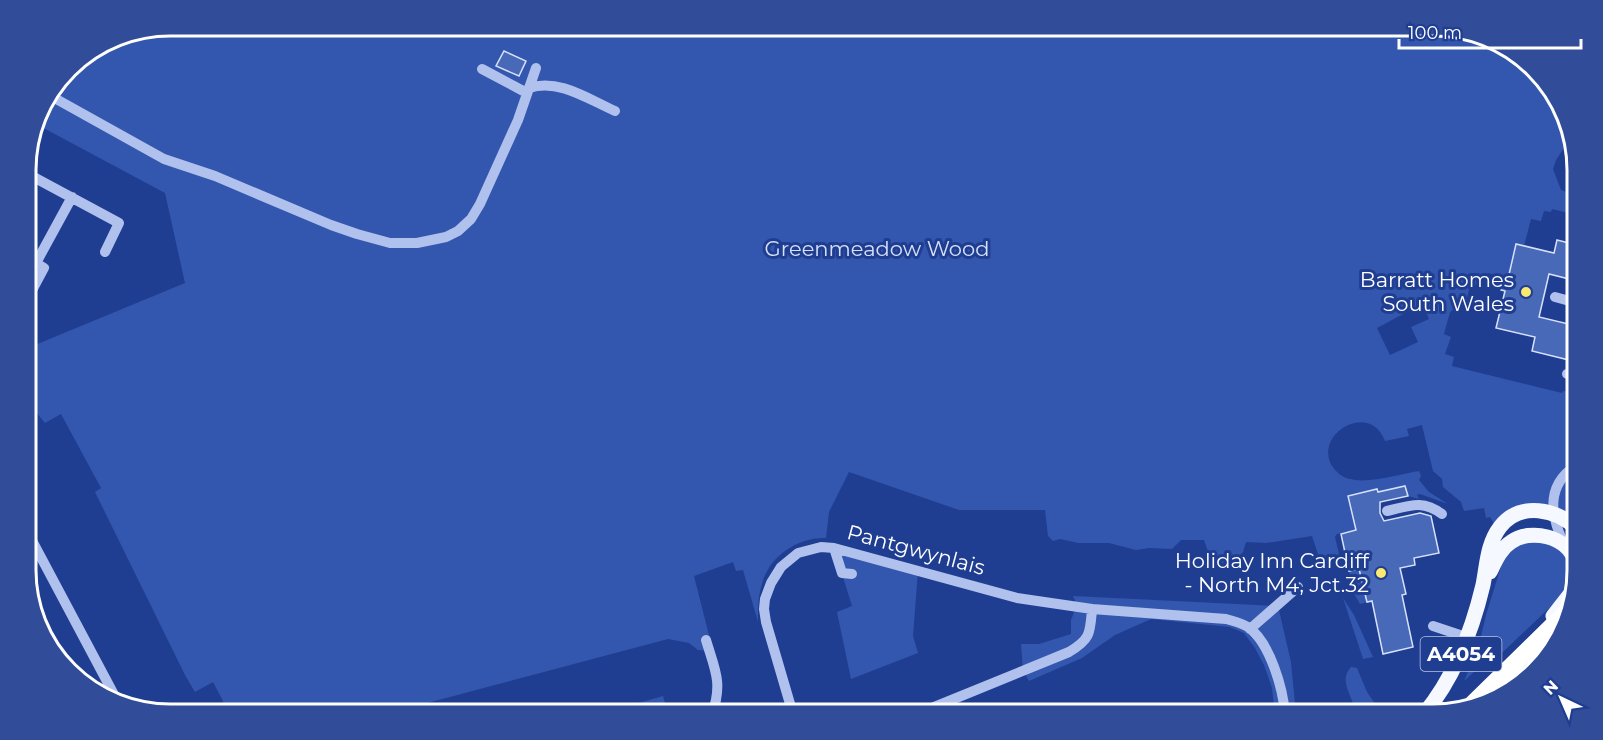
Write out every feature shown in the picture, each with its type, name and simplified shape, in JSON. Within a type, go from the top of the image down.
[{"type":"highway","points":[[1487,692],[1526,659],[1555,626]]},
{"type":"main road","name":"A4054","points":[[1431,704],[1450,675],[1466,637],[1483,586],[1489,549],[1498,530],[1504,522],[1525,512],[1539,511],[1567,520]]},
{"type":"main road","name":"A4054","points":[[1483,586],[1502,550],[1517,538],[1543,536],[1555,540],[1567,549]]},
{"type":"main road","name":"A4054","points":[[1526,659],[1562,606]]},
{"type":"street","points":[[57,99],[164,159],[215,176],[340,228],[390,243],[417,243],[446,237],[458,231],[471,219],[518,120],[536,68]]},
{"type":"street","points":[[482,69],[528,91]]},
{"type":"street","points":[[528,91],[542,84],[559,87],[615,111]]},
{"type":"street","points":[[36,177],[119,223],[105,252]]},
{"type":"street","points":[[36,283],[44,268],[36,263],[72,197]]},
{"type":"street","points":[[1555,297],[1567,300]]},
{"type":"street","points":[[1565,546],[1556,528],[1552,505],[1557,486],[1567,472]]},
{"type":"street","points":[[1387,511],[1421,504],[1433,507],[1442,514]]},
{"type":"street","name":"Pantgwynlais","points":[[791,704],[766,622],[765,599],[781,567],[798,553],[821,547],[834,548],[1017,598],[1092,609],[1226,619],[1250,628]]},
{"type":"street","points":[[36,548],[112,691]]},
{"type":"street","points":[[834,548],[842,573],[852,574]]},
{"type":"street","points":[[1284,704],[1280,680],[1271,659],[1250,628],[1298,587]]},
{"type":"street","points":[[942,704],[1069,652],[1083,644],[1090,631],[1092,609]]},
{"type":"street","points":[[1433,626],[1466,637]]},
{"type":"street","points":[[706,640],[718,686],[716,704]]},
{"type":"green space","name":"Greenmeadow Wood","points":[[161,36],[1442,36],[1468,41],[1485,46],[1515,64],[1528,75],[1549,103],[1557,118],[1565,147],[1553,169],[1561,190],[1567,192],[1567,213],[1552,209],[1551,212],[1544,211],[1541,221],[1531,219],[1524,246],[1516,244],[1508,279],[1488,273],[1476,285],[1471,283],[1466,301],[1461,299],[1458,308],[1450,312],[1444,334],[1451,337],[1445,354],[1454,357],[1452,366],[1562,393],[1567,392],[1567,524],[1539,511],[1498,530],[1490,517],[1486,518],[1484,508],[1464,511],[1461,502],[1443,487],[1442,479],[1433,471],[1422,425],[1407,429],[1409,436],[1385,441],[1378,429],[1368,423],[1357,422],[1336,433],[1330,443],[1328,454],[1332,466],[1345,477],[1366,480],[1419,471],[1421,476],[1419,480],[1429,492],[1448,504],[1420,494],[1417,495],[1419,499],[1408,496],[1405,486],[1378,493],[1377,489],[1349,496],[1356,530],[1337,534],[1335,537],[1341,563],[1324,564],[1319,557],[1312,536],[1266,543],[1246,542],[1243,552],[1233,562],[1220,563],[1210,557],[1204,540],[1181,540],[1172,549],[1136,550],[1109,543],[1078,543],[1060,539],[1053,541],[1048,536],[1045,510],[959,510],[849,472],[829,512],[826,538],[795,545],[786,550],[771,565],[761,589],[758,622],[743,570],[736,571],[733,562],[694,576],[713,651],[698,650],[689,643],[668,639],[424,704],[223,704],[213,682],[195,692],[185,675],[95,492],[101,488],[61,414],[45,423],[36,412],[36,345],[185,283],[165,193],[43,128],[59,95],[75,75],[88,64],[127,43]],"holes":[[[1422,304],[1429,319],[1411,327],[1418,342],[1390,355],[1377,328]]]},
{"type":"green space","points":[[1549,541],[1567,558],[1564,594],[1486,668],[1477,669],[1464,681],[1478,649],[1504,557],[1516,544]]},
{"type":"green space","points":[[834,548],[918,571],[913,636],[918,653],[851,679],[837,612],[852,606]]},
{"type":"green space","points":[[1363,568],[1363,586],[1367,602],[1360,604],[1352,590],[1349,571]]},
{"type":"green space","points":[[1073,596],[1278,606],[1291,662],[1295,704],[1274,704],[1272,688],[1264,665],[1244,633],[1230,627],[1151,619],[1115,635],[1082,658],[1029,681],[1023,670],[1021,644],[1039,644],[1071,634],[1071,620],[1077,605]]},
{"type":"green space","points":[[1343,598],[1354,615],[1373,657],[1363,659]]},
{"type":"green space","points":[[1351,667],[1357,668],[1367,692],[1375,704],[1353,704],[1346,684],[1347,673]]},
{"type":"green space","points":[[663,696],[665,704],[635,704]]},
{"type":"building","points":[[504,51],[526,61],[519,76],[496,66]]},
{"type":"building","points":[[1557,240],[1567,242],[1567,278],[1549,274],[1539,317],[1567,324],[1567,360],[1532,351],[1535,337],[1496,328],[1505,291],[1501,290],[1504,278],[1508,279],[1516,244],[1554,253]]},
{"type":"building","name":"Holiday Inn Cardiff - North M4, Jct.32","points":[[1405,486],[1408,496],[1380,502],[1380,513],[1384,521],[1420,513],[1431,516],[1439,553],[1414,558],[1415,565],[1400,568],[1406,594],[1402,595],[1413,647],[1383,654],[1372,601],[1367,602],[1359,569],[1349,571],[1341,534],[1356,530],[1348,496],[1377,489],[1378,492]]},
{"type":"place","name":"Barratt Homes South Wales","points":[[1526,292]]},
{"type":"place","name":"Holiday Inn Cardiff - North M4, Jct.32","points":[[1381,573]]}]
